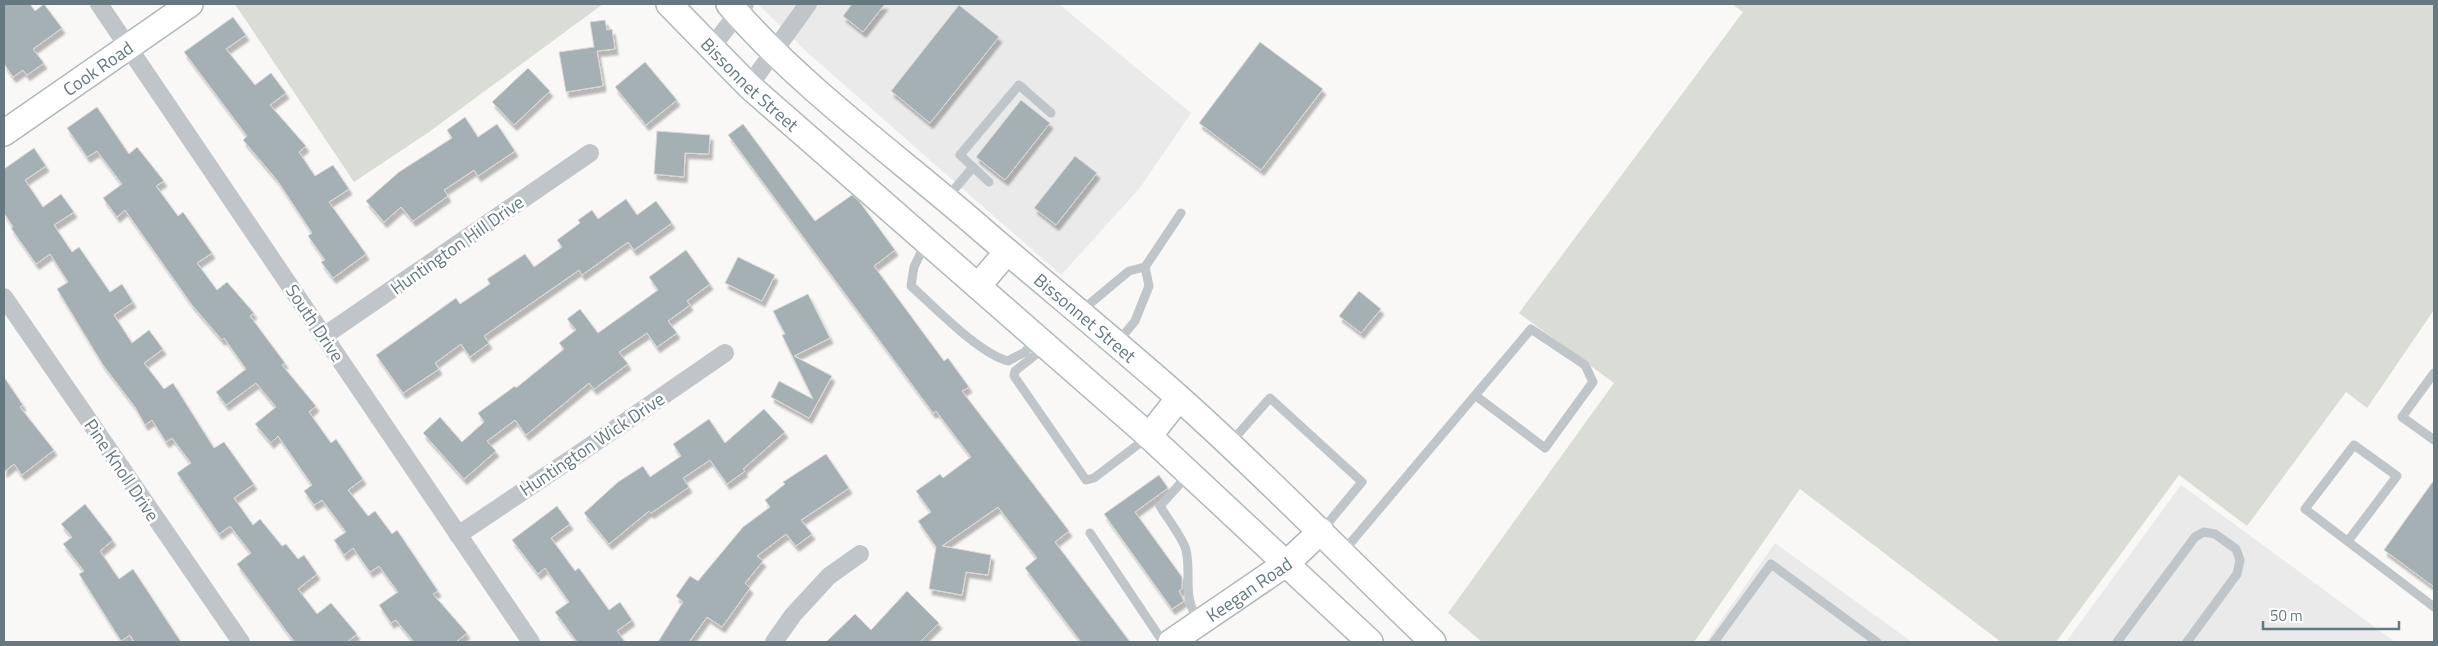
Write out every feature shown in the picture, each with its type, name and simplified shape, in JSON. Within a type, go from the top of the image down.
[{"type":"main road","name":"Cook Road","points":[[4,133],[190,4]]},
{"type":"main road","name":"Bissonnet Street","points":[[669,4],[749,86],[1149,436],[1370,642]]},
{"type":"main road","name":"Bissonnet Street","points":[[737,7],[773,50],[834,106],[1179,398],[1321,531],[1433,642]]},
{"type":"main road","points":[[978,286],[1008,252]]},
{"type":"main road","points":[[1149,436],[1179,398]]},
{"type":"main road","name":"Keegan Road","points":[[1171,642],[1287,563],[1321,531]]},
{"type":"street","name":"South Drive","points":[[99,4],[531,642]]},
{"type":"street","points":[[749,86],[773,50],[808,4]]},
{"type":"street","points":[[711,48],[737,7]]},
{"type":"street","name":"Huntington Hill Drive","points":[[324,336],[590,153]]},
{"type":"street","name":"Pine Knoll Drive","points":[[4,297],[241,642]]},
{"type":"street","name":"Huntington Wick Drive","points":[[458,535],[580,454],[725,353]]},
{"type":"street","points":[[774,642],[793,615],[829,576],[860,554]]},
{"type":"lane","points":[[989,182],[960,155],[1019,85],[1051,113]]},
{"type":"lane","points":[[946,199],[973,167]]},
{"type":"lane","points":[[1079,313],[1129,271],[1145,267],[1181,213]]},
{"type":"lane","points":[[926,241],[914,267],[911,286],[972,340],[997,358],[1008,361],[1041,342]]},
{"type":"lane","points":[[1116,344],[1135,321],[1149,286],[1145,267]]},
{"type":"lane","points":[[1342,553],[1531,329],[1585,365],[1593,382],[1545,448],[1476,396]]},
{"type":"lane","points":[[1041,342],[1016,371],[1014,376],[1086,480],[1094,478],[1149,436]]},
{"type":"lane","points":[[2434,373],[2402,417],[2434,440]]},
{"type":"lane","points":[[1228,445],[1270,398],[1362,482],[1321,531]]},
{"type":"lane","points":[[2348,541],[2397,476],[2354,444],[2305,509],[2434,607]]},
{"type":"lane","points":[[1190,473],[1160,506],[1185,548],[1190,588],[1187,599],[1192,612],[1201,622]]},
{"type":"lane","points":[[2117,642],[2195,537],[2204,532],[2215,534],[2236,549],[2240,560],[2237,574],[2187,642]]},
{"type":"lane","points":[[1090,533],[1163,642]]},
{"type":"lane","points":[[1714,642],[1772,564],[1877,642]]},
{"type":"shaded area","points":[[235,4],[603,4],[429,132],[354,182]]},
{"type":"shaded area","points":[[758,4],[1059,4],[1191,113],[1139,189],[1061,275],[809,54]]},
{"type":"shaded area","points":[[1732,4],[2434,4],[2434,310],[2367,408],[2346,392],[2247,526],[2179,475],[2056,642],[2001,642],[1800,489],[1694,642],[1482,642],[1448,613],[1614,383],[1519,313],[1743,12]]},
{"type":"shaded area","points":[[2181,485],[2395,642],[2066,642]]},
{"type":"shaded area","points":[[1775,543],[1912,642],[1706,642]]},
{"type":"building","points":[[4,4],[30,4],[35,11],[44,4],[62,28],[33,49],[44,63],[27,75],[23,70],[13,77],[4,64]]},
{"type":"building","points":[[852,4],[885,4],[863,32],[843,16]]},
{"type":"building","points":[[959,5],[999,37],[930,123],[891,91]]},
{"type":"building","points":[[233,17],[246,35],[226,49],[255,85],[271,73],[286,93],[270,105],[306,146],[299,152],[315,176],[333,165],[349,189],[329,202],[366,254],[333,278],[321,262],[325,260],[308,236],[312,233],[277,180],[243,140],[247,136],[184,52]]},
{"type":"building","points":[[605,20],[607,30],[612,29],[615,49],[597,51],[603,86],[566,92],[559,52],[594,47],[590,22]]},
{"type":"building","points":[[1260,42],[1323,89],[1261,170],[1199,123]]},
{"type":"building","points":[[645,62],[677,100],[646,125],[615,87]]},
{"type":"building","points":[[528,68],[550,91],[514,125],[492,102]]},
{"type":"building","points":[[1021,100],[1050,123],[1005,180],[976,157]]},
{"type":"building","points":[[97,107],[129,154],[137,147],[164,181],[156,186],[178,216],[183,212],[212,253],[197,263],[217,290],[227,282],[254,313],[250,316],[285,363],[282,365],[316,406],[309,412],[331,443],[336,439],[363,479],[348,490],[368,516],[375,511],[392,534],[397,530],[438,591],[433,594],[467,633],[456,642],[414,642],[396,620],[391,623],[379,605],[398,592],[379,566],[370,572],[353,548],[344,555],[334,540],[346,532],[322,500],[314,505],[304,491],[312,485],[278,436],[271,443],[255,424],[276,407],[256,383],[226,405],[216,392],[246,369],[224,338],[222,340],[192,305],[125,210],[117,217],[103,198],[122,184],[97,151],[87,157],[67,128]]},
{"type":"building","points":[[465,117],[478,137],[497,124],[515,151],[478,176],[474,170],[444,190],[448,196],[413,221],[401,207],[384,222],[366,201],[399,172],[452,138],[447,130]]},
{"type":"building","points":[[743,124],[815,221],[852,195],[859,201],[895,250],[874,266],[944,361],[948,358],[969,387],[962,391],[1069,531],[1055,542],[1130,642],[1081,642],[1025,568],[1037,558],[998,507],[942,546],[991,555],[988,575],[966,572],[962,595],[929,589],[936,547],[918,521],[931,512],[916,491],[940,474],[943,478],[971,457],[936,411],[933,413],[728,135]]},
{"type":"building","points":[[657,131],[710,135],[709,154],[685,153],[684,177],[654,174]]},
{"type":"building","points":[[34,148],[46,166],[25,180],[43,207],[61,194],[74,212],[54,225],[72,252],[79,247],[110,292],[122,284],[133,302],[114,315],[132,343],[149,330],[163,349],[144,363],[164,389],[173,383],[214,448],[224,442],[254,484],[234,498],[253,525],[260,519],[282,546],[286,544],[298,559],[304,555],[317,574],[298,589],[317,614],[331,603],[357,634],[347,642],[295,642],[290,636],[237,564],[251,553],[230,526],[219,534],[177,473],[191,463],[172,438],[166,442],[152,420],[145,425],[135,407],[103,365],[57,289],[68,282],[50,254],[36,264],[11,228],[13,227],[4,213],[4,169]]},
{"type":"building","points":[[1075,156],[1097,173],[1056,225],[1034,208]]},
{"type":"building","points":[[626,199],[637,215],[656,201],[672,223],[634,250],[628,242],[582,275],[579,270],[484,336],[489,343],[470,357],[461,344],[435,363],[439,369],[403,393],[376,355],[456,298],[460,304],[490,284],[487,279],[525,254],[534,267],[562,247],[557,240],[580,223],[578,220],[592,210],[598,219]]},
{"type":"building","points":[[686,250],[710,284],[687,301],[690,305],[668,321],[677,333],[657,347],[647,333],[619,352],[628,364],[594,389],[589,383],[526,435],[515,420],[487,441],[496,451],[464,479],[423,433],[440,417],[462,442],[484,422],[478,413],[515,386],[516,388],[564,349],[559,343],[576,330],[567,319],[580,309],[598,333],[658,290],[649,277]]},
{"type":"building","points":[[738,257],[775,275],[762,301],[725,283]]},
{"type":"building","points":[[1359,291],[1381,309],[1361,333],[1339,316]]},
{"type":"building","points":[[808,294],[830,338],[794,356],[832,376],[809,418],[771,397],[779,381],[813,399],[782,335],[785,334],[773,311]]},
{"type":"building","points":[[4,377],[23,405],[20,407],[54,450],[22,475],[14,464],[4,472]]},
{"type":"building","points":[[764,409],[785,432],[743,469],[745,471],[727,484],[710,460],[683,478],[689,487],[651,513],[649,511],[609,544],[584,513],[618,482],[643,466],[650,477],[681,456],[673,444],[709,419],[725,443]]},
{"type":"building","points":[[826,454],[849,488],[801,520],[812,534],[796,546],[786,534],[757,556],[763,561],[745,583],[750,588],[722,627],[707,617],[689,642],[658,642],[683,602],[676,596],[690,576],[698,581],[743,527],[770,507],[765,500],[785,484],[783,482]]},
{"type":"building","points":[[1159,475],[1168,488],[1135,512],[1182,577],[1182,589],[1179,591],[1184,601],[1172,609],[1104,514]]},
{"type":"building","points":[[2434,480],[2434,587],[2384,550]]},
{"type":"building","points":[[85,504],[113,540],[100,551],[119,579],[133,569],[181,642],[134,642],[130,635],[121,641],[79,574],[84,571],[63,544],[72,537],[61,524]]},
{"type":"building","points":[[557,506],[570,524],[551,538],[575,571],[579,568],[609,610],[620,602],[632,620],[617,631],[625,642],[577,642],[555,612],[569,602],[545,568],[538,574],[512,540]]},
{"type":"building","points":[[907,591],[939,623],[920,642],[826,642],[855,614],[871,630]]}]
